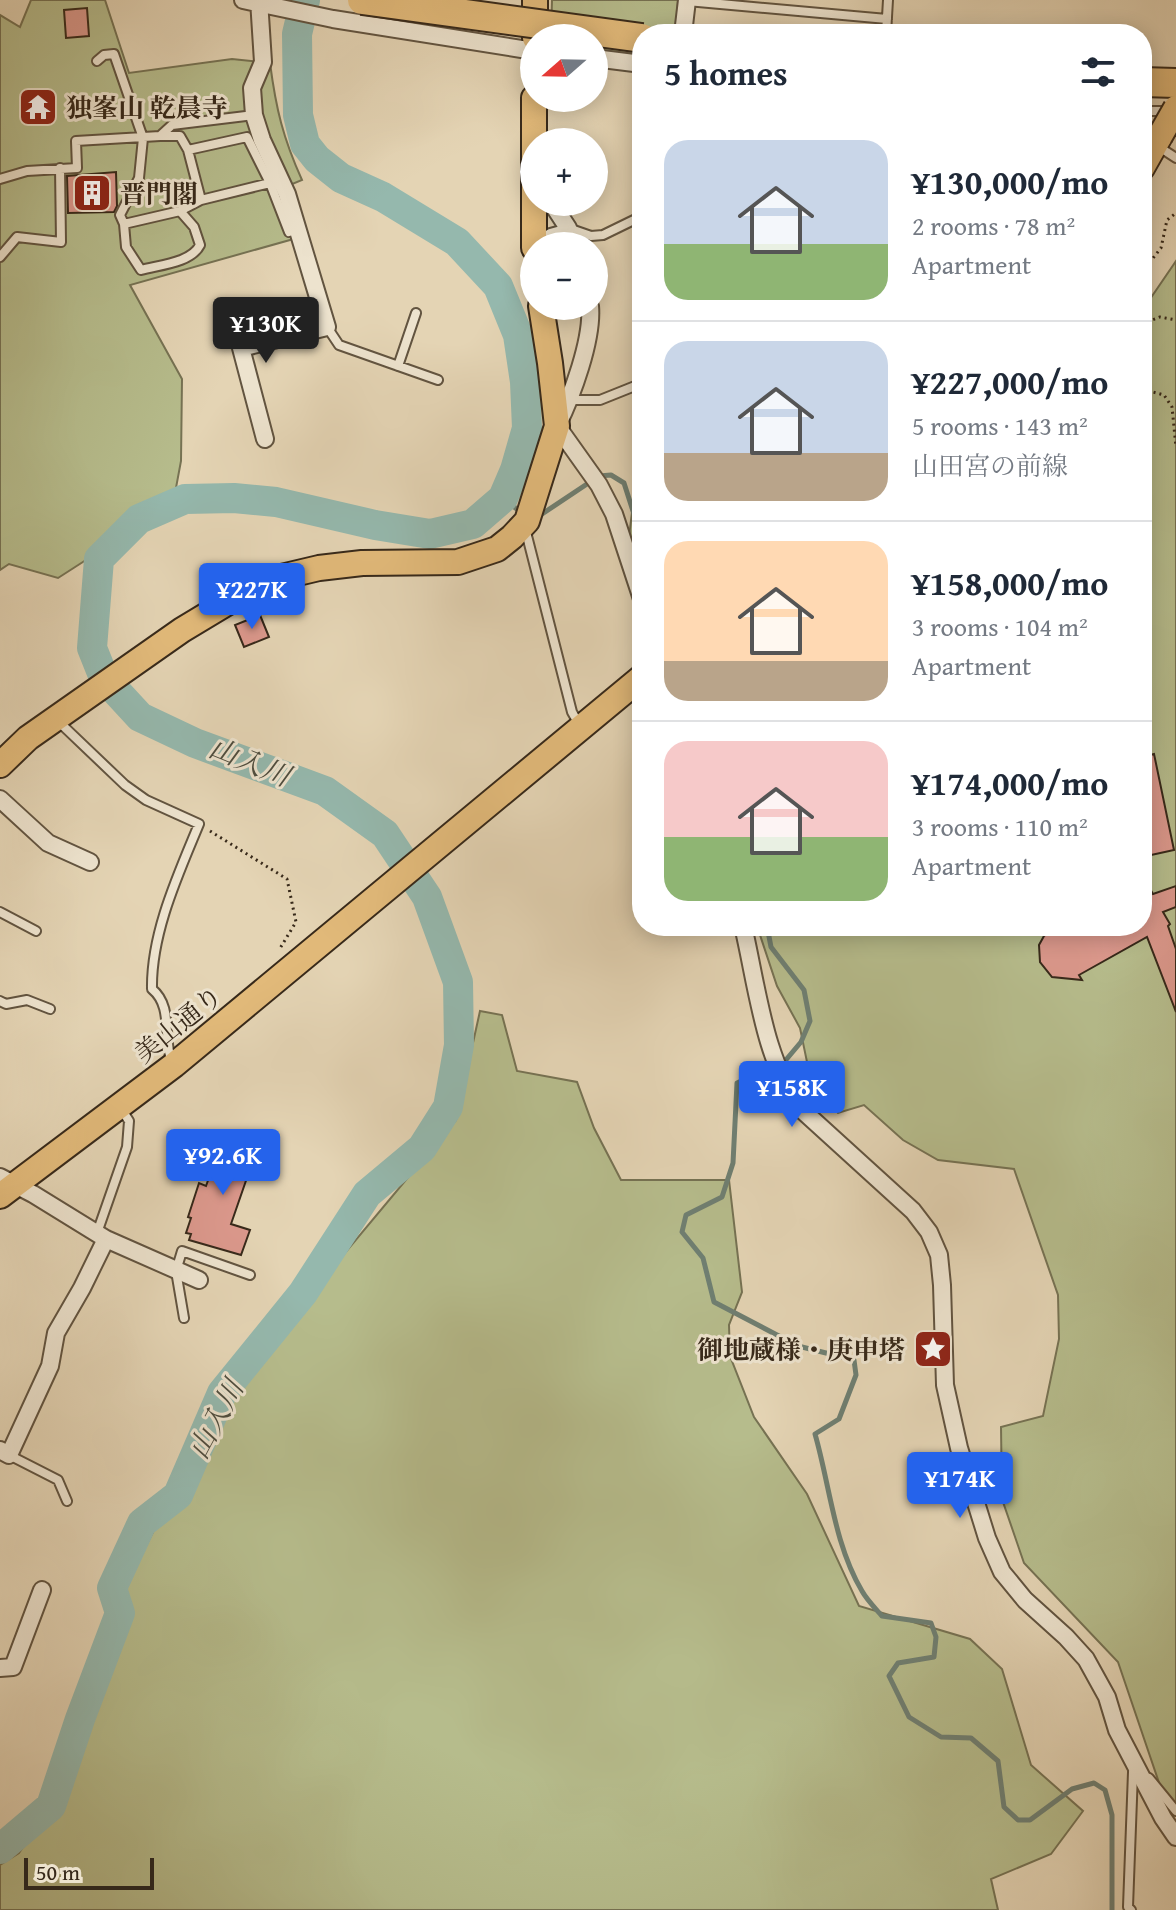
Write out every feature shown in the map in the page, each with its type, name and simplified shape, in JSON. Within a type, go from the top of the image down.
[{"type":"highway","points":[[362,0],[632,37]]},
{"type":"highway","points":[[1152,70],[1176,70]]},
{"type":"highway","points":[[1152,82],[1176,83]]},
{"type":"main road","points":[[535,0],[535,24]]},
{"type":"main road","points":[[1164,146],[1176,110]]},
{"type":"main road","points":[[0,765],[28,738],[125,670],[250,589],[281,577],[319,568],[362,563],[458,562],[497,549],[527,519],[557,426],[543,320]]},
{"type":"main road","points":[[580,727],[632,685]]},
{"type":"main road","name":"美山通り","points":[[5,1186],[174,1065],[580,727]]},
{"type":"street","points":[[684,24],[687,1]]},
{"type":"street","points":[[265,439],[241,348],[327,327],[287,194],[254,115],[252,88],[263,62],[258,3],[333,19],[520,49]]},
{"type":"street","points":[[608,60],[632,63]]},
{"type":"street","points":[[560,216],[570,232]]},
{"type":"street","points":[[588,320],[580,366],[570,400],[557,426],[595,479],[614,514],[632,569]]},
{"type":"street","points":[[0,799],[48,843],[90,862]]},
{"type":"street","points":[[745,936],[773,1053],[789,1095],[913,1211],[929,1232],[939,1255],[945,1385],[959,1448],[987,1538],[1002,1572],[1017,1591],[1086,1659],[1107,1697],[1117,1730],[1176,1837]]},
{"type":"street","points":[[5,1186],[33,1194],[101,1236],[199,1280]]},
{"type":"street","points":[[5,1452],[50,1366],[56,1333],[82,1288],[101,1236]]},
{"type":"street","points":[[0,1668],[13,1667],[42,1590]]},
{"type":"lane","points":[[887,24],[888,0]]},
{"type":"lane","points":[[687,1],[887,19]]},
{"type":"lane","points":[[97,61],[104,55],[114,54],[143,138],[139,178],[120,215],[126,247],[141,270],[196,253],[200,245],[194,227],[180,211]]},
{"type":"lane","points":[[1152,111],[1176,110]]},
{"type":"lane","points":[[160,136],[172,125],[254,115]]},
{"type":"lane","points":[[0,179],[27,171],[77,168],[76,141],[180,136],[188,150],[201,200]]},
{"type":"lane","points":[[188,150],[247,137],[270,183],[289,232]]},
{"type":"lane","points":[[0,257],[17,237],[61,242],[60,168]]},
{"type":"lane","points":[[124,224],[180,211],[201,200],[270,183]]},
{"type":"lane","points":[[554,232],[568,228],[591,236],[603,235],[632,221]]},
{"type":"lane","points":[[398,366],[416,313]]},
{"type":"lane","points":[[327,327],[339,345],[438,380]]},
{"type":"lane","points":[[570,400],[600,400],[632,387]]},
{"type":"lane","points":[[527,519],[572,712],[580,727]]},
{"type":"lane","points":[[55,719],[125,785],[146,800],[199,824],[152,962],[152,989],[160,995],[167,1023],[166,1047],[174,1065]]},
{"type":"lane","points":[[0,912],[36,931]]},
{"type":"lane","points":[[0,1001],[6,1004],[27,1000],[50,1009]]},
{"type":"lane","points":[[101,1236],[127,1147],[129,1121],[120,1106]]},
{"type":"lane","points":[[184,1318],[176,1271],[182,1251],[250,1275]]},
{"type":"lane","points":[[5,1452],[58,1480],[67,1501]]},
{"type":"lane","points":[[1131,1756],[1176,1811]]},
{"type":"lane","points":[[1131,1756],[1135,1783],[1128,1907],[1131,1910]]},
{"type":"path","points":[[1152,259],[1161,248],[1167,220],[1176,213]]},
{"type":"path","points":[[1152,320],[1160,317],[1176,320]]},
{"type":"path","points":[[1152,392],[1164,395],[1172,407],[1176,447]]},
{"type":"path","points":[[199,824],[287,879],[296,922],[273,960]]},
{"type":"green space","points":[[31,0],[105,0],[129,73],[232,59],[270,63],[281,123],[302,180],[280,189],[297,238],[130,285],[182,379],[181,461],[173,504],[58,578],[9,564],[0,570],[0,15],[20,27]]},
{"type":"green space","points":[[552,0],[678,0],[677,24],[632,24],[632,57],[608,54],[608,24],[551,24]]},
{"type":"green space","points":[[1176,261],[1176,1814],[1171,1818],[1118,1662],[1024,1563],[1002,1499],[1001,1427],[1043,1416],[1059,1339],[1058,1295],[1014,1169],[938,1160],[903,1140],[864,1105],[838,1113],[813,1091],[800,1028],[777,986],[760,936],[1152,936],[1152,296]]},
{"type":"green space","points":[[632,512],[632,545],[629,537]]},
{"type":"green space","points":[[480,1011],[502,1015],[517,1071],[577,1082],[594,1128],[621,1180],[729,1180],[742,1292],[729,1325],[730,1356],[754,1417],[807,1494],[859,1606],[970,1639],[1002,1669],[1031,1765],[1083,1811],[1051,1854],[991,1879],[998,1910],[0,1910],[0,1865],[19,1853],[63,1787],[91,1711],[125,1587],[154,1530],[208,1447],[238,1381],[456,1120]]},
{"type":"building","points":[[87,8],[89,36],[66,38],[64,10]]},
{"type":"building","name":"晋門閣","points":[[116,172],[117,206],[114,212],[68,213],[67,176]]},
{"type":"building","points":[[260,615],[269,637],[244,647],[235,625]]},
{"type":"building","points":[[1152,754],[1174,850],[1152,855]]},
{"type":"building","points":[[1176,886],[1176,907],[1163,912],[1170,924],[1168,926],[1176,949],[1176,1012],[1147,937],[1079,975],[1082,980],[1052,977],[1040,962],[1039,945],[1044,936],[1152,936],[1152,892]]},
{"type":"building","points":[[226,1131],[259,1143],[231,1224],[250,1230],[241,1255],[189,1240],[191,1234],[186,1233],[199,1183],[206,1186]]},
{"type":"waterway","name":"山入川","points":[[0,1849],[51,1806],[120,1613],[112,1588],[142,1523],[178,1495],[222,1393],[303,1293],[367,1194],[422,1148],[448,1107],[459,1045],[458,982],[427,897],[385,834],[325,791],[195,743],[140,717],[104,678],[92,648],[99,559],[139,519],[185,499],[234,498],[276,502],[430,534],[473,524],[503,498],[515,470],[527,428],[525,382],[518,335],[498,286],[457,242],[383,197],[341,178],[317,159],[305,144],[298,115],[297,34],[305,0]]},
{"type":"waterway","points":[[536,518],[599,476],[611,475],[624,483],[632,508]]},
{"type":"waterway","points":[[503,498],[523,514]]},
{"type":"waterway","points":[[769,936],[771,947],[804,990],[810,1021],[801,1042],[785,1061],[737,1083],[733,1163],[722,1197],[686,1215],[682,1232],[703,1258],[714,1302],[798,1346],[854,1360],[856,1375],[839,1419],[815,1434],[839,1534],[862,1591],[882,1616],[931,1623],[936,1637],[934,1657],[898,1663],[889,1676],[909,1717],[941,1737],[971,1738],[998,1761],[1004,1807],[1018,1820],[1030,1820],[1072,1789],[1094,1783],[1105,1790],[1112,1815],[1112,1910]]},
{"type":"place","name":"独峯山 乾晨寺","points":[[38,107]]},
{"type":"place","name":"晋門閣","points":[[92,193]]},
{"type":"place","name":"御地蔵様・庚申塔","points":[[933,1349]]}]
